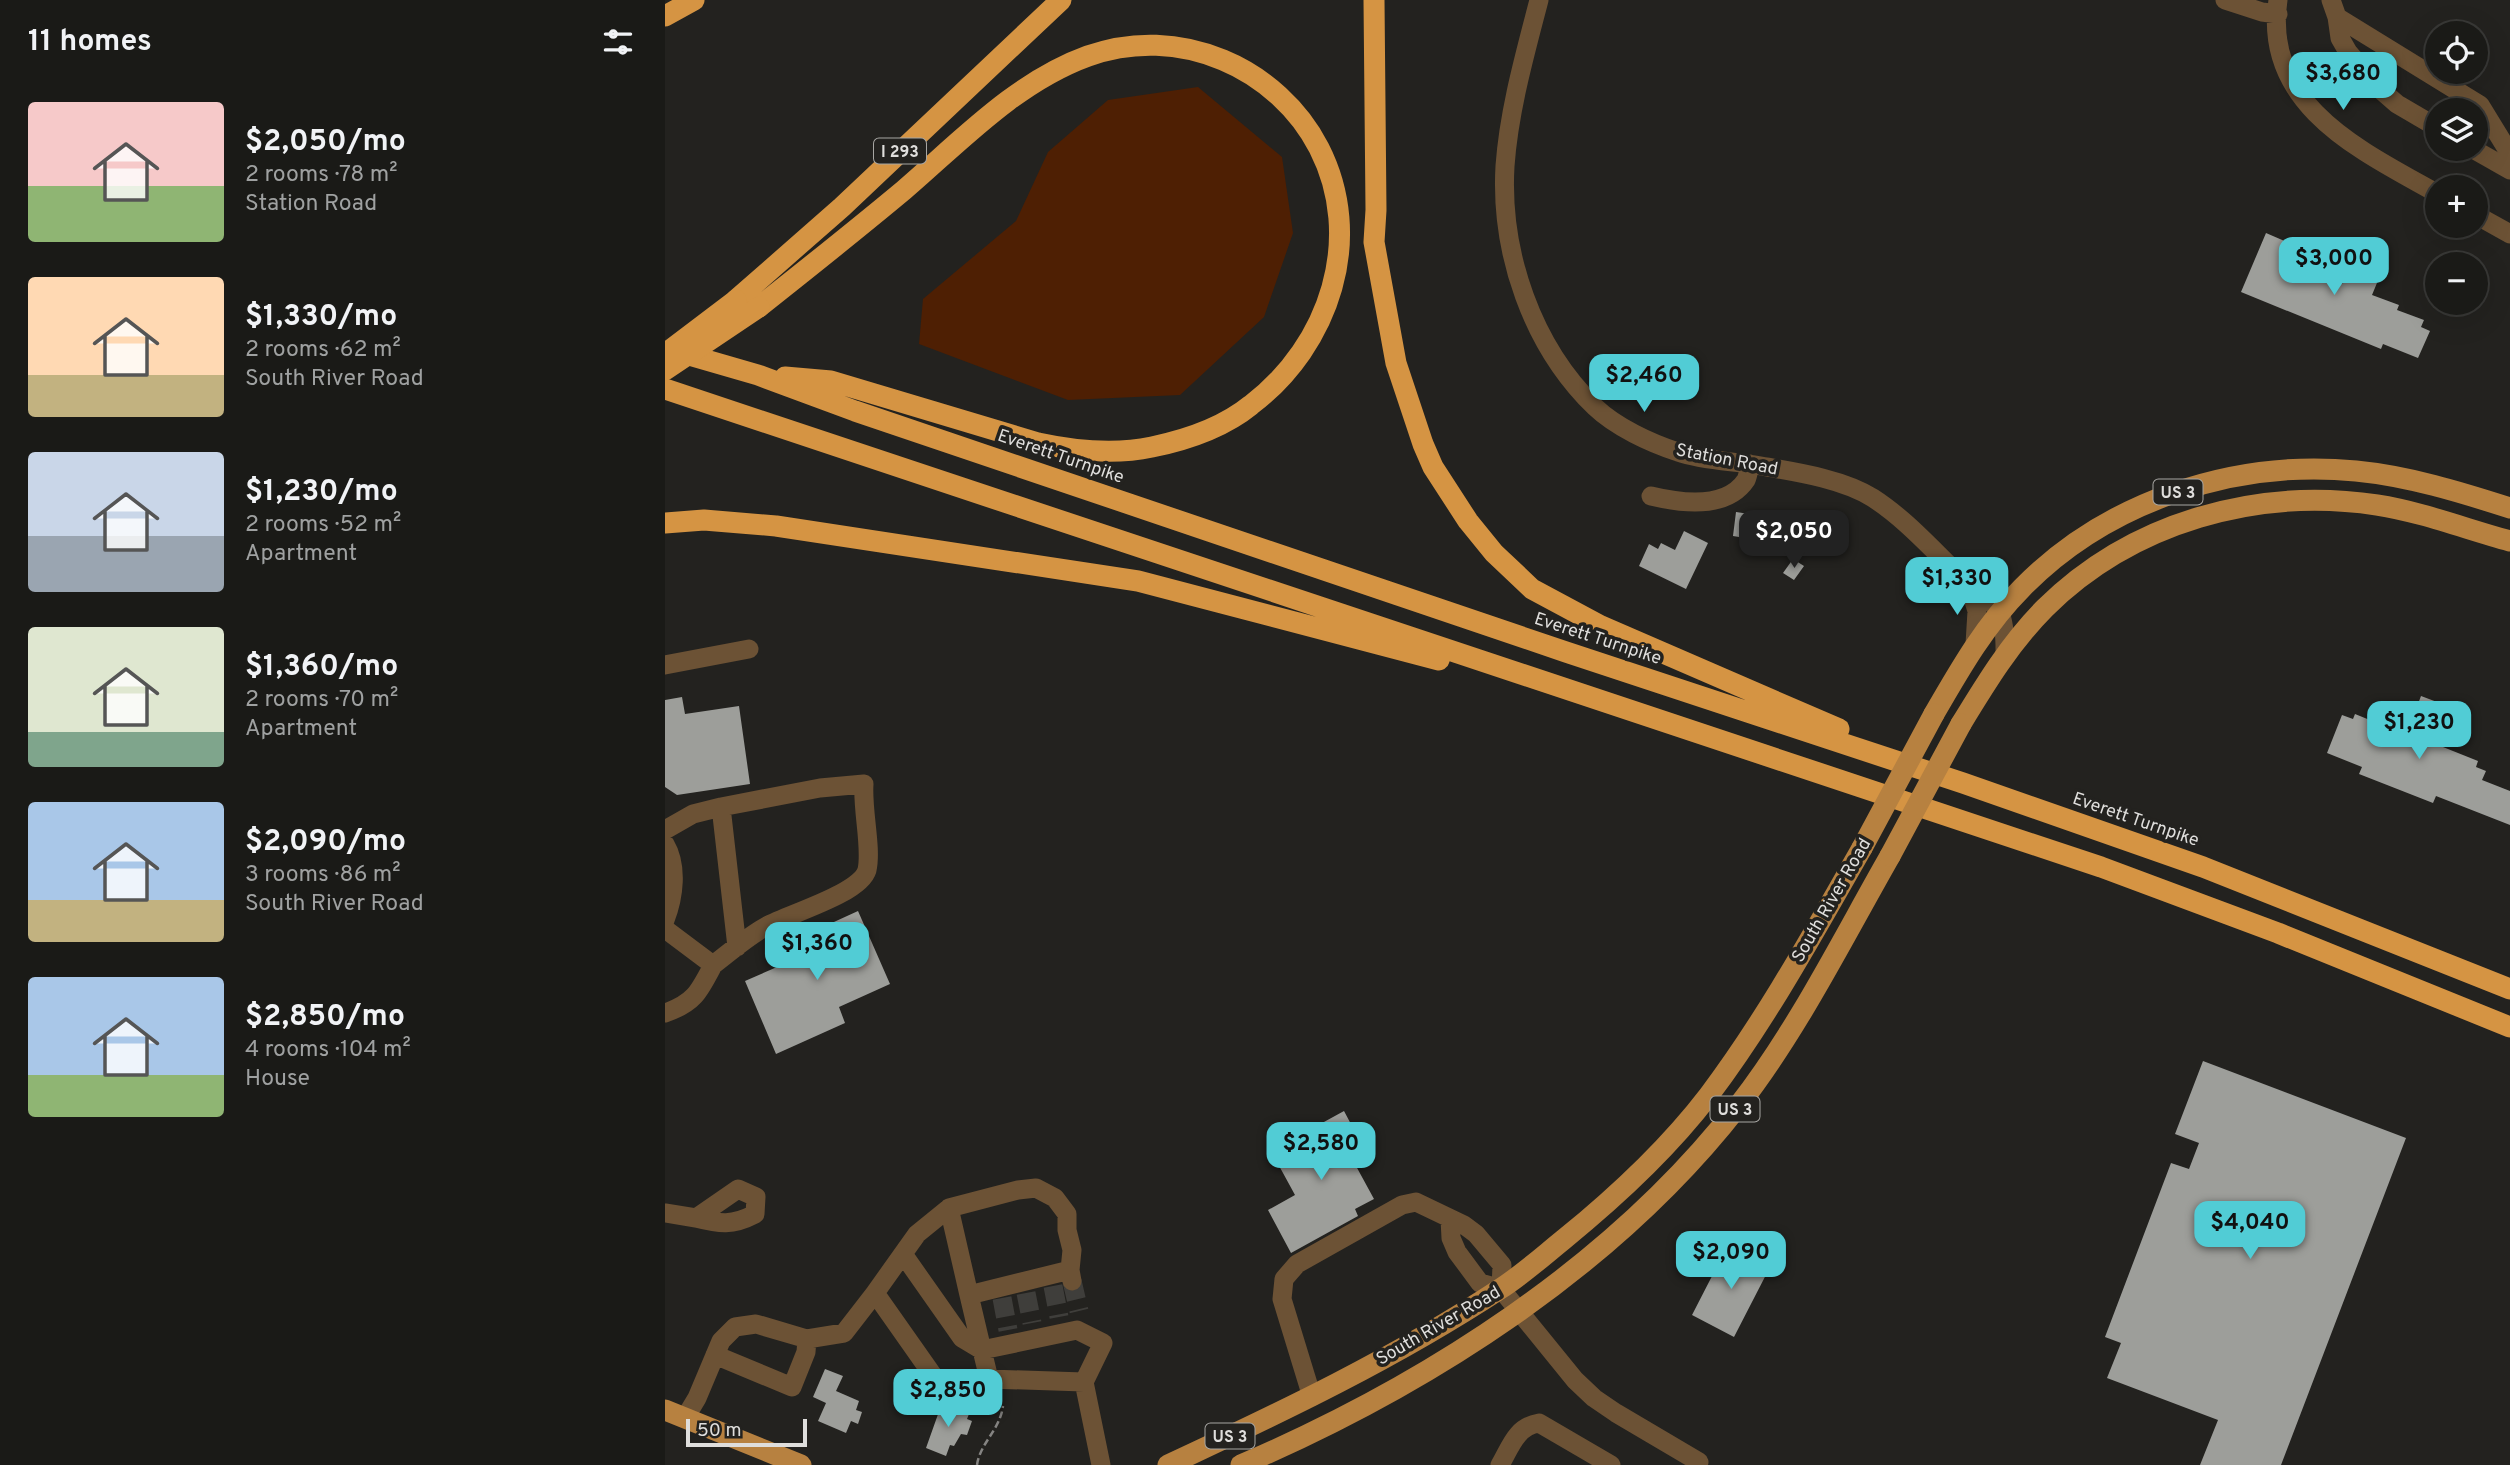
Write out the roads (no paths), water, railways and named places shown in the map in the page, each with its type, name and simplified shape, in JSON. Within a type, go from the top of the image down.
[{"type":"highway","points":[[665,16],[694,0]]},
{"type":"highway","name":"I 293","points":[[665,354],[736,300],[842,206],[1061,0]]},
{"type":"highway","points":[[1374,0],[1374,242],[1383,300],[1396,363],[1423,444],[1433,467],[1468,521],[1494,552],[1532,589],[1601,626],[1963,783]]},
{"type":"highway","points":[[665,370],[759,307],[870,219],[1007,102],[1038,80],[1071,63],[1124,46],[1162,45],[1199,51],[1233,64],[1265,84],[1292,109],[1314,140],[1330,174],[1339,210],[1340,247],[1335,284],[1321,319],[1302,352],[1278,381],[1251,406],[1219,425],[1175,441],[1150,448],[1067,450],[831,381],[758,375]]},
{"type":"highway","name":"Everett Turnpike","points":[[665,348],[758,375],[855,411],[1566,652],[1963,783],[2203,867],[2510,989]]},
{"type":"highway","points":[[665,388],[2101,867],[2278,933],[2510,1027]]},
{"type":"highway","points":[[665,523],[705,520],[776,526],[1138,581],[1270,614],[1655,719]]},
{"type":"main road","name":"South River Road","points":[[1168,1465],[1312,1397],[1416,1340],[1501,1289],[1608,1203],[1662,1149],[1707,1097],[1768,1008],[1862,848],[1975,644],[2001,611],[2043,567],[2092,531],[2160,498],[2196,485],[2235,476],[2302,469],[2358,471],[2415,481],[2510,508]]},
{"type":"main road","name":"US 3","points":[[2005,656],[2045,609],[2075,582],[2108,558],[2170,527],[2239,506],[2305,501],[2379,506],[2510,541]]},
{"type":"main road","name":"South River Road","points":[[1241,1465],[1288,1445],[1433,1367],[1519,1312],[1567,1275],[1659,1196],[1716,1133],[1755,1083],[1790,1031],[1890,856],[1961,724],[2005,656]]},
{"type":"main road","points":[[665,1410],[801,1465]]},
{"type":"street","name":"Station Road","points":[[1539,0],[1516,97],[1507,147],[1505,187],[1509,238],[1518,273],[1538,329],[1555,357],[1596,408],[1618,424],[1680,453],[1801,473],[1871,496],[1899,517],[1969,585],[2001,611]]},
{"type":"street","points":[[2225,0],[2255,10],[2278,7],[2280,47],[2287,68],[2300,94],[2319,118],[2352,144],[2425,186]]},
{"type":"street","points":[[2334,9],[2340,38],[2347,52],[2381,90],[2397,104],[2425,120]]},
{"type":"street","points":[[2334,9],[2480,105],[2510,154]]},
{"type":"street","points":[[2488,158],[2510,170]]},
{"type":"street","points":[[2488,222],[2510,234]]},
{"type":"street","points":[[1651,496],[1693,504],[1732,494],[1747,480],[1750,464]]},
{"type":"street","points":[[1969,585],[1977,611],[1975,644]]},
{"type":"street","points":[[2001,611],[2005,656]]},
{"type":"street","points":[[665,665],[749,649]]},
{"type":"street","points":[[665,830],[693,814],[721,807],[820,788],[864,784],[868,857],[866,873],[857,884],[764,928],[713,965],[695,997],[683,1007],[665,1013]]},
{"type":"street","points":[[721,807],[737,947]]},
{"type":"street","points":[[665,844],[673,870],[673,889],[665,920]]},
{"type":"street","points":[[665,929],[713,965]]},
{"type":"street","points":[[685,1418],[697,1398],[721,1341],[728,1332],[744,1325],[756,1324],[807,1339],[844,1333],[917,1234],[949,1208],[1036,1188],[1055,1198],[1067,1214],[1067,1230],[1072,1250],[1071,1276],[1001,1293],[968,1290]]},
{"type":"street","points":[[968,1290],[971,1272],[960,1220],[965,1213],[1033,1197],[1047,1203],[1059,1223],[1067,1230]]},
{"type":"street","points":[[1312,1397],[1282,1299],[1284,1279],[1297,1264],[1402,1205],[1416,1202],[1464,1225],[1476,1234],[1502,1265],[1501,1289]]},
{"type":"street","points":[[949,1208],[989,1379]]},
{"type":"street","points":[[665,1213],[696,1218]]},
{"type":"street","points":[[1450,1219],[1454,1245],[1480,1283],[1501,1289],[1559,1362],[1594,1398],[1699,1462]]},
{"type":"street","points":[[903,1254],[962,1338],[982,1350]]},
{"type":"street","points":[[875,1293],[939,1384],[989,1379],[1084,1382]]},
{"type":"street","points":[[982,1350],[1010,1337],[1069,1323],[1103,1343],[1084,1382],[1101,1465]]},
{"type":"street","points":[[715,1355],[792,1387],[806,1352],[807,1339]]},
{"type":"street","points":[[1500,1465],[1519,1433],[1527,1425],[1539,1423],[1611,1465]]},
{"type":"tunnel","points":[[1072,1281],[1079,1311]]},
{"type":"tunnel","points":[[1053,1286],[1059,1317]]},
{"type":"tunnel","points":[[1026,1293],[1032,1323]]},
{"type":"tunnel","points":[[1002,1298],[1008,1330]]}]
